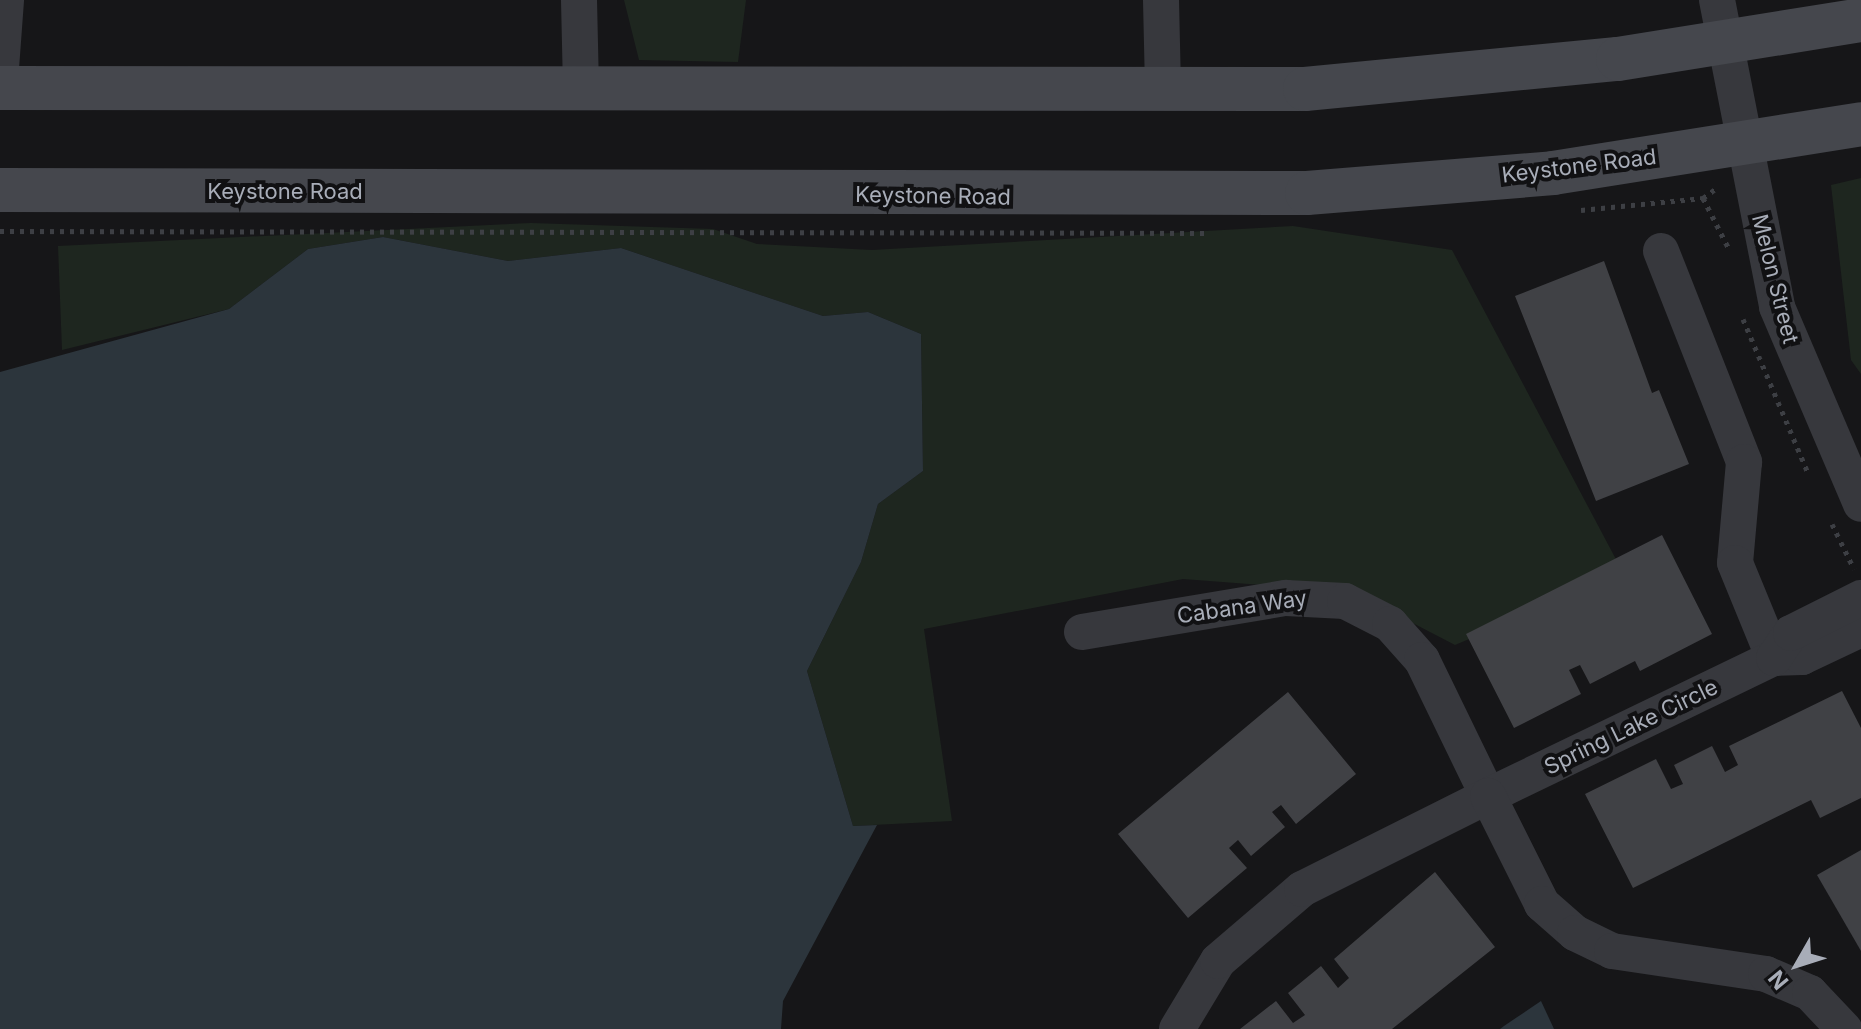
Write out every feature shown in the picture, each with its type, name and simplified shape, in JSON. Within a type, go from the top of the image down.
[{"type":"main road","points":[[0,85],[1163,89],[1432,81],[1725,43],[1861,20]]},
{"type":"main road","name":"Keystone Road","points":[[0,190],[1192,197],[1553,173],[1861,124]]},
{"type":"street","points":[[0,85],[6,0]]},
{"type":"street","points":[[579,0],[581,89]]},
{"type":"street","points":[[1161,0],[1163,89]]},
{"type":"street","name":"Melon Street","points":[[1717,0],[1750,142],[1762,236],[1786,335],[1861,504]]},
{"type":"street","points":[[1661,251],[1744,462],[1735,563],[1774,658]]},
{"type":"street","name":"Cabana Way","points":[[1082,632],[1286,598],[1345,601],[1390,624],[1422,660],[1488,796]]},
{"type":"street","name":"Spring Lake Circle","points":[[1774,658],[1791,633],[1861,598]]},
{"type":"street","name":"Spring Lake Circle","points":[[1177,1029],[1218,961],[1302,889],[1774,658],[1802,657],[1861,629]]},
{"type":"street","points":[[1488,796],[1542,904],[1575,933],[1612,951],[1766,974],[1810,993],[1844,1029]]},
{"type":"shaded area","points":[[624,0],[746,0],[738,62],[639,60]]},
{"type":"shaded area","points":[[1861,178],[1861,374],[1851,360],[1831,185]]},
{"type":"shaded area","points":[[531,223],[713,229],[757,244],[872,250],[1293,226],[1452,250],[1619,565],[1559,601],[1455,645],[1353,592],[1183,579],[924,629],[952,821],[853,826],[807,671],[861,562],[878,504],[923,471],[921,334],[868,312],[823,316],[621,248],[508,261],[383,237],[308,249],[229,309],[62,350],[58,246]]},
{"type":"shaded area","points":[[383,237],[508,261],[621,248],[823,316],[868,312],[921,334],[923,471],[878,504],[861,562],[807,671],[853,826],[877,825],[783,1001],[781,1029],[0,1029],[0,372],[229,309],[308,249]]},
{"type":"shaded area","points":[[1541,1001],[1554,1029],[1500,1029],[1504,1026]]},
{"type":"building","points":[[1604,261],[1652,393],[1659,390],[1689,464],[1596,501],[1515,296]]},
{"type":"building","points":[[1662,535],[1712,634],[1640,671],[1635,661],[1590,684],[1580,665],[1569,670],[1581,694],[1514,728],[1466,634]]},
{"type":"building","points":[[1842,691],[1861,728],[1861,798],[1820,818],[1811,800],[1633,888],[1585,794],[1656,759],[1671,789],[1683,784],[1674,765],[1712,746],[1725,772],[1738,765],[1729,746]]},
{"type":"building","points":[[1288,692],[1356,774],[1296,824],[1281,805],[1272,812],[1285,827],[1251,856],[1238,840],[1229,848],[1247,868],[1188,918],[1118,834]]},
{"type":"building","points":[[1861,850],[1861,951],[1817,875]]},
{"type":"building","points":[[1435,872],[1495,947],[1392,1029],[1240,1029],[1276,1001],[1293,1023],[1305,1015],[1288,993],[1321,966],[1338,988],[1349,978],[1334,959]]}]
